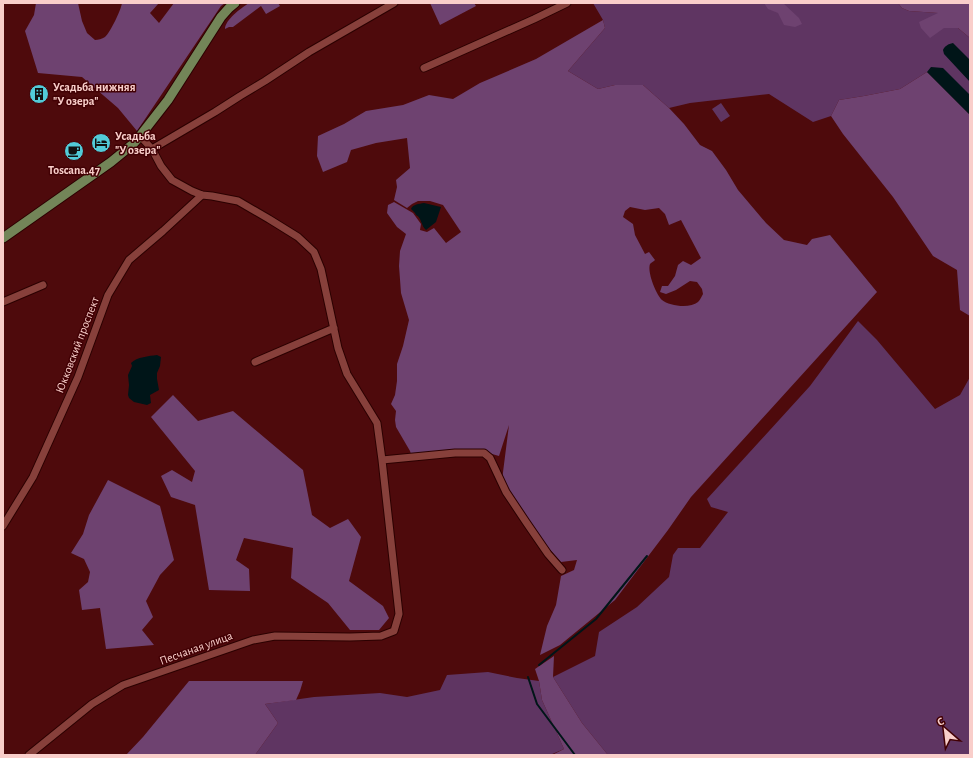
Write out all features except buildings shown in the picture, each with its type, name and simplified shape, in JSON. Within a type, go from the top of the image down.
[{"type":"main road","points":[[3,238],[111,162],[133,144],[168,100],[221,17],[235,3]]},
{"type":"street","points":[[152,149],[265,81],[309,52],[394,3]]},
{"type":"street","points":[[424,68],[567,3]]},
{"type":"street","points":[[140,136],[152,149],[161,166],[172,180],[202,195],[238,201],[298,237],[314,252],[321,269],[338,348],[348,374],[376,423],[382,460],[455,452],[484,453],[490,458],[506,492],[548,554],[562,570]]},
{"type":"street","name":"Юкковский проспект","points":[[3,526],[33,477],[75,384],[111,289],[129,260],[202,195]]},
{"type":"street","points":[[3,302],[44,285]]},
{"type":"street","points":[[254,362],[334,328]]},
{"type":"street","name":"Песчаная улица","points":[[29,755],[92,704],[123,685],[253,640],[275,636],[381,636],[394,631],[399,614],[382,460]]},
{"type":"shaded area","points":[[36,3],[78,3],[82,21],[87,33],[95,40],[99,40],[105,37],[110,31],[120,11],[122,3],[159,3],[150,13],[159,23],[174,3],[225,3],[221,6],[137,131],[118,108],[82,77],[38,73],[25,31],[34,15]]},
{"type":"shaded area","points":[[249,3],[278,3],[280,6],[266,14],[261,6],[233,27],[225,29],[230,18]]},
{"type":"shaded area","points":[[430,3],[474,3],[476,6],[440,25]]},
{"type":"shaded area","points":[[593,3],[898,3],[902,8],[909,11],[939,13],[944,28],[958,28],[970,38],[970,115],[927,72],[900,89],[839,100],[831,116],[813,122],[769,94],[690,103],[669,108],[643,85],[615,85],[598,89],[568,71],[605,28],[603,20]]},
{"type":"shaded area","points":[[764,3],[783,3],[799,18],[802,24],[795,27],[784,25],[778,13],[768,9]]},
{"type":"shaded area","points":[[898,3],[970,3],[970,38],[958,28],[944,28],[930,38],[921,28],[919,22],[938,13],[909,11],[902,8]]},
{"type":"shaded area","points":[[603,20],[605,28],[568,71],[598,89],[615,85],[643,85],[669,108],[684,124],[700,145],[712,151],[738,190],[766,223],[784,240],[807,245],[812,239],[830,235],[877,292],[691,497],[615,600],[560,645],[540,655],[547,626],[556,605],[561,576],[574,570],[577,560],[561,562],[536,534],[502,480],[509,425],[499,456],[478,450],[412,457],[396,427],[396,411],[391,404],[395,395],[397,364],[409,320],[401,293],[399,266],[400,251],[406,234],[397,227],[387,213],[388,205],[394,202],[413,213],[421,224],[420,230],[427,232],[434,228],[446,243],[461,232],[443,205],[430,201],[418,201],[407,208],[394,200],[397,187],[396,180],[410,168],[407,138],[376,143],[351,150],[347,162],[323,172],[317,156],[318,136],[344,124],[366,111],[403,105],[429,95],[453,99],[480,83],[536,59]],"holes":[[[630,207],[645,210],[659,208],[665,214],[669,225],[681,220],[701,258],[691,265],[683,261],[678,265],[675,276],[668,286],[662,286],[660,292],[666,294],[676,290],[690,281],[697,282],[702,289],[703,294],[699,301],[694,304],[685,306],[669,304],[662,300],[657,293],[649,268],[650,264],[655,260],[649,252],[645,254],[635,235],[633,224],[623,217],[625,211]]]},
{"type":"shaded area","points":[[953,43],[970,60],[970,82],[944,54],[943,50],[945,47]]},
{"type":"shaded area","points":[[931,67],[943,68],[970,95],[970,115],[927,72]]},
{"type":"shaded area","points":[[927,72],[970,115],[970,316],[960,310],[957,270],[933,256],[893,197],[843,134],[831,116],[839,100],[900,89]]},
{"type":"shaded area","points":[[721,103],[730,116],[721,122],[712,109]]},
{"type":"shaded area","points":[[424,203],[441,207],[436,222],[426,230],[418,216],[411,209],[415,205]]},
{"type":"shaded area","points":[[858,321],[877,340],[935,409],[960,395],[970,377],[970,755],[608,755],[582,723],[553,677],[595,656],[599,632],[637,607],[669,577],[673,555],[678,548],[700,548],[728,512],[711,507],[707,499],[810,386]]},
{"type":"shaded area","points":[[157,355],[161,357],[160,366],[157,373],[159,390],[150,395],[151,403],[147,405],[134,402],[128,395],[128,375],[132,366],[131,363],[140,358]]},
{"type":"shaded area","points":[[173,395],[198,421],[233,411],[303,470],[312,515],[330,528],[348,519],[361,537],[349,581],[383,606],[389,618],[379,630],[350,630],[328,603],[291,578],[293,548],[244,538],[236,560],[249,569],[250,591],[209,590],[195,505],[171,497],[161,476],[172,470],[192,482],[195,471],[151,417]]},
{"type":"shaded area","points":[[108,480],[160,506],[174,560],[160,575],[146,601],[153,617],[142,630],[154,645],[106,649],[100,608],[82,610],[79,590],[88,582],[90,572],[84,559],[71,553],[83,534],[89,515]]},
{"type":"shaded area","points":[[554,656],[553,677],[582,723],[608,755],[552,755],[564,749],[542,700],[539,681],[535,669]]},
{"type":"shaded area","points":[[488,672],[539,681],[542,700],[564,749],[550,755],[255,755],[278,723],[265,704],[314,697],[380,693],[407,697],[440,690],[447,675]]},
{"type":"shaded area","points":[[189,681],[303,681],[296,700],[265,704],[278,723],[255,755],[126,755],[143,737]]},
{"type":"waterway","points":[[539,665],[596,619],[647,556]]},
{"type":"waterway","points":[[528,677],[537,704],[575,755]]},
{"type":"place","name":"Усадьба нижняя \"У озера\"","points":[[39,94]]},
{"type":"place","name":"Усадьба \"У озера\"","points":[[101,143]]},
{"type":"place","name":"Toscana.47","points":[[74,151]]}]
